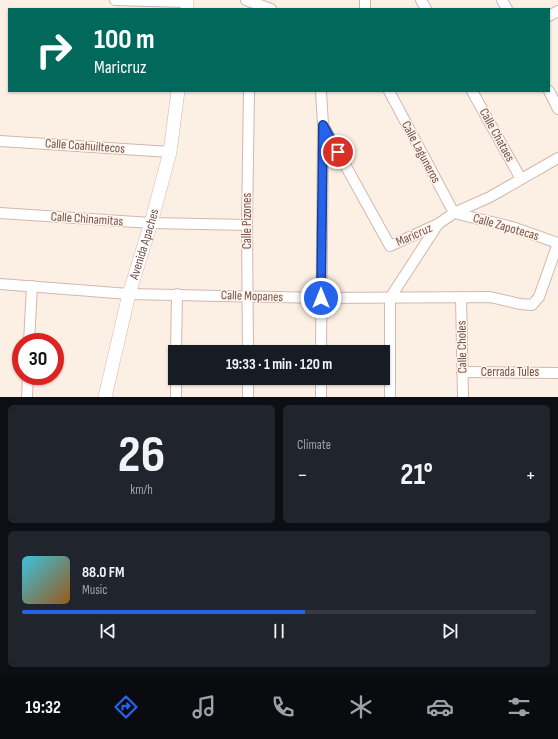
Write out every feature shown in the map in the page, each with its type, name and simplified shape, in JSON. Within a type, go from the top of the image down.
[{"type":"street","points":[[115,0],[187,4]]},
{"type":"street","points":[[249,4],[267,8]]},
{"type":"street","name":"Avenida Apaches","points":[[105,397],[129,294],[151,223],[170,152],[178,92]]},
{"type":"street","name":"Calle Pizones","points":[[248,345],[247,225],[249,92]]},
{"type":"street","points":[[321,92],[323,125],[321,345]]},
{"type":"street","name":"Calle Laguneros","points":[[390,92],[454,213]]},
{"type":"street","name":"Calle Chataes","points":[[473,92],[521,179]]},
{"type":"street","points":[[550,92],[558,109]]},
{"type":"street","name":"Maricruz","points":[[323,125],[390,246],[438,224],[454,213],[490,197],[558,158]]},
{"type":"street","name":"Calle Coahuiltecos","points":[[0,141],[170,152]]},
{"type":"street","name":"Calle Chinamitas","points":[[0,213],[151,223],[247,225]]},
{"type":"street","name":"Calle Zapotecas","points":[[454,213],[512,227],[558,243]]},
{"type":"street","points":[[390,397],[390,298],[438,224]]},
{"type":"street","name":"Calle Mopanes","points":[[0,284],[129,294],[321,298],[490,297],[520,304],[532,305],[539,297],[558,243]]},
{"type":"street","points":[[29,333],[32,286]]},
{"type":"street","points":[[176,345],[177,294]]},
{"type":"street","name":"Calle Choles","points":[[460,297],[462,397]]},
{"type":"street","name":"Cerrada Tules","points":[[462,372],[558,373]]},
{"type":"street","points":[[27,397],[28,385]]},
{"type":"street","points":[[176,385],[176,397]]},
{"type":"street","points":[[248,385],[248,397]]},
{"type":"street","points":[[321,385],[321,397]]},
{"type":"route","points":[[321,298],[323,125],[338,152]]}]
